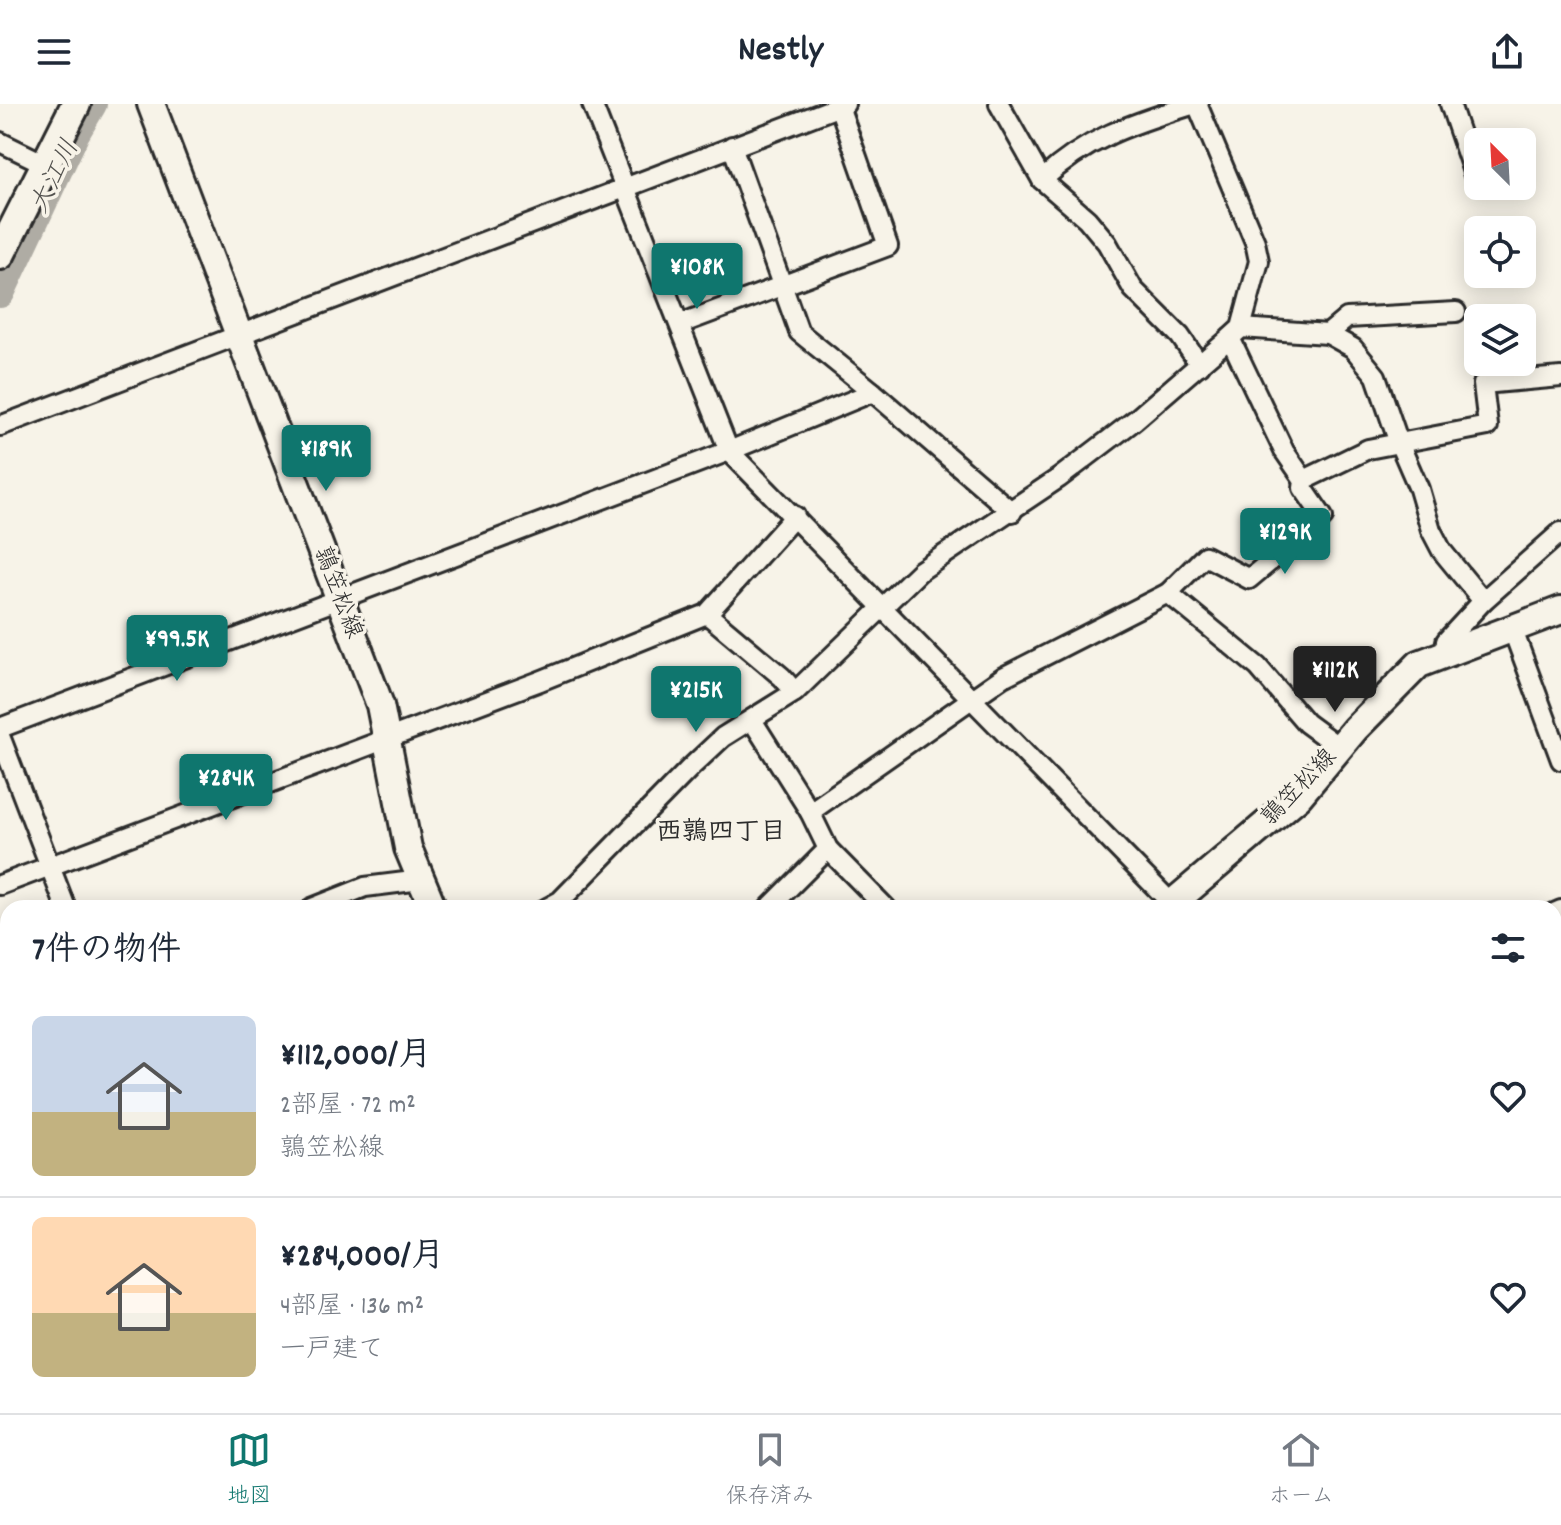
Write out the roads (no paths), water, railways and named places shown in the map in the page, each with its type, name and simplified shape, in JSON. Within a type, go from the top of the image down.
[{"type":"main road","points":[[0,255],[76,104]]},
{"type":"main road","name":"鶉笠松線","points":[[151,104],[380,705],[408,848],[430,900]]},
{"type":"main road","name":"鶉笠松線","points":[[1179,900],[1299,796],[1355,729],[1419,664],[1561,610]]},
{"type":"street","points":[[592,104],[729,451],[1166,900]]},
{"type":"street","points":[[999,104],[1042,180],[1087,219],[1107,243],[1133,289],[1180,336],[1200,365]]},
{"type":"street","points":[[561,900],[723,737],[795,692],[920,571],[1012,512],[1135,420],[1235,333],[1259,261],[1255,242],[1196,104],[1139,121],[1097,140],[1065,158],[1042,180]]},
{"type":"street","points":[[1450,104],[1464,145]]},
{"type":"street","points":[[0,426],[842,105],[888,246],[680,324]]},
{"type":"street","points":[[0,142],[45,164]]},
{"type":"street","points":[[732,146],[799,332],[1012,512]]},
{"type":"street","points":[[1328,334],[1347,318],[1456,312]]},
{"type":"street","points":[[1235,333],[1328,334],[1353,348],[1376,376],[1419,489],[1431,530],[1442,551],[1483,601]]},
{"type":"street","points":[[810,812],[969,699],[1070,641],[1168,593],[1205,556],[1249,579],[1323,517],[1303,488],[1304,480],[1284,451],[1235,333]]},
{"type":"street","points":[[1304,480],[1368,449],[1488,426],[1483,384],[1561,377]]},
{"type":"street","points":[[0,728],[729,451],[873,392]]},
{"type":"street","points":[[0,885],[707,614],[795,516]]},
{"type":"street","points":[[1445,653],[1446,641],[1483,601],[1561,532]]},
{"type":"street","points":[[1168,593],[1258,667],[1306,723],[1340,748]]},
{"type":"street","points":[[707,614],[782,677],[795,692]]},
{"type":"street","points":[[1512,628],[1561,760]]},
{"type":"street","points":[[752,720],[810,812],[828,849],[878,900]]},
{"type":"street","points":[[0,736],[63,900]]},
{"type":"street","points":[[777,900],[828,849]]},
{"type":"street","points":[[332,900],[365,887],[421,880]]},
{"type":"waterway","name":"大江川","points":[[0,293],[75,133],[92,104]]},
{"type":"district","name":"西鶉四丁目","points":[[721,833]]}]
